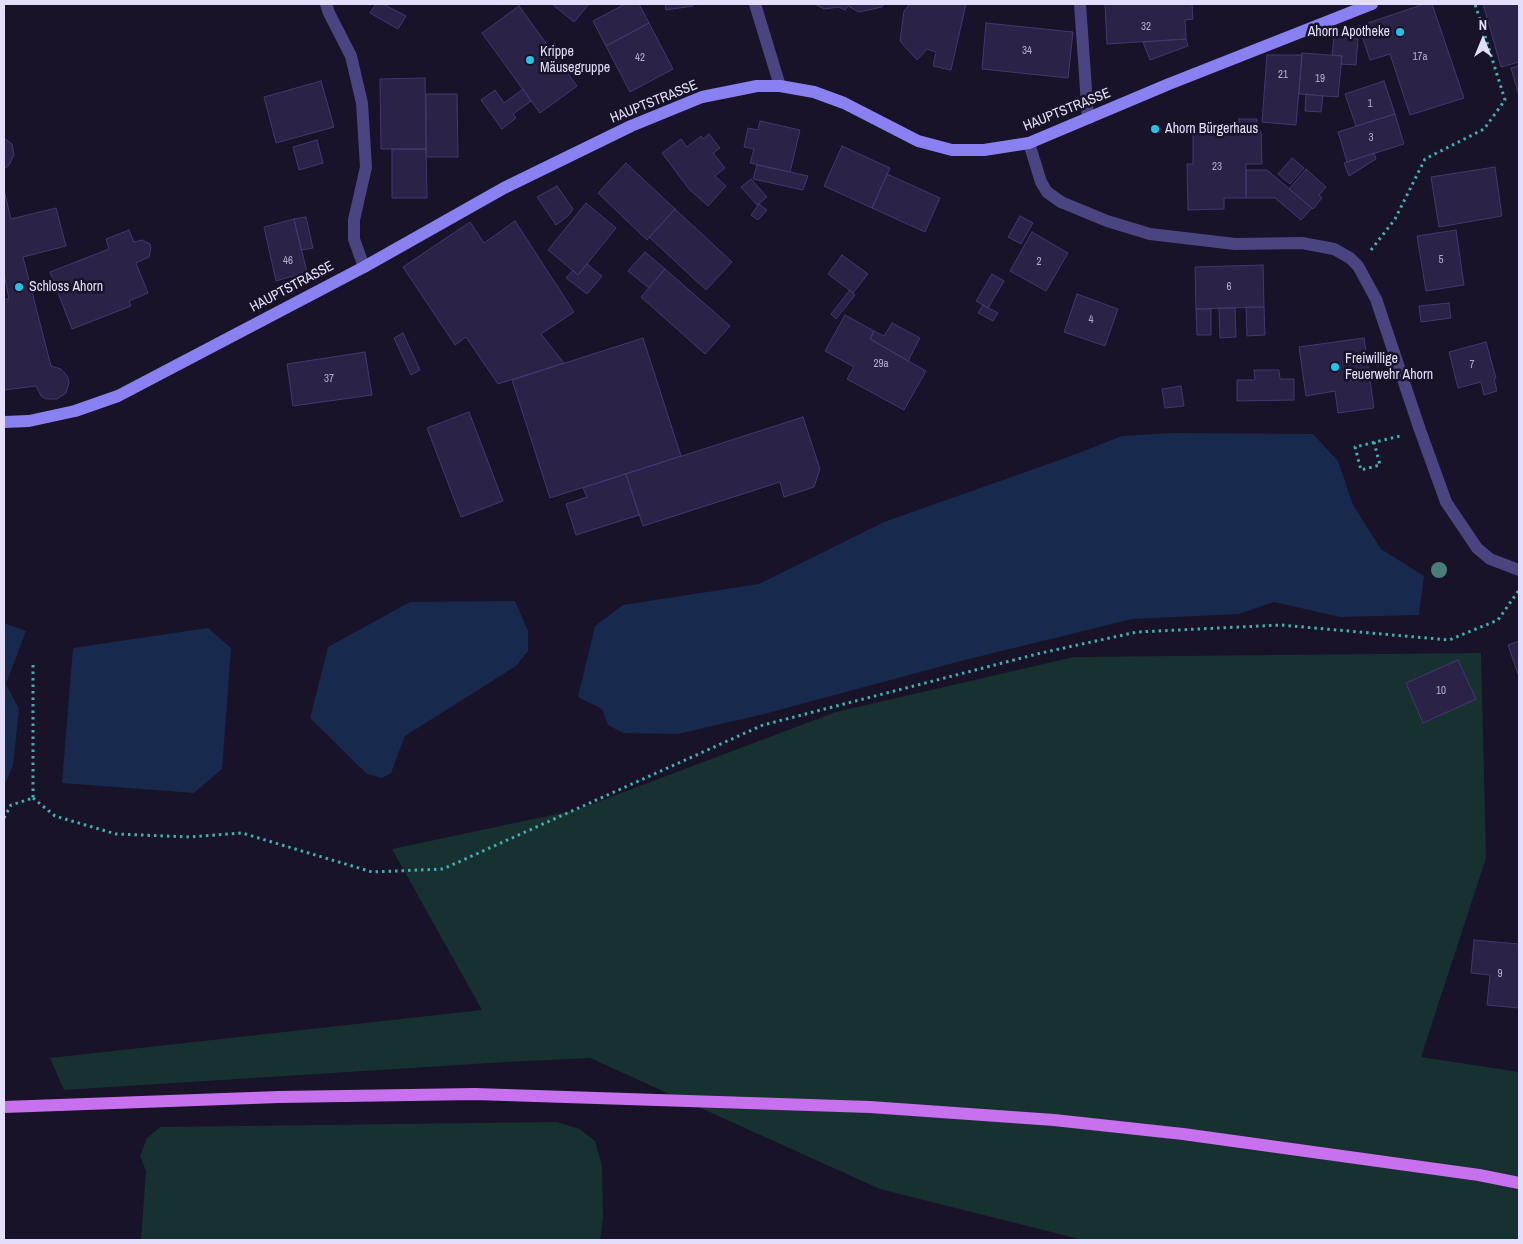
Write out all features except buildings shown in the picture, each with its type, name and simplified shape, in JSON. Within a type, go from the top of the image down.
[{"type":"main road","points":[[4,1107],[279,1097],[475,1094],[870,1107],[1054,1120],[1183,1134],[1479,1175],[1519,1183]]},
{"type":"street","points":[[326,4],[351,56],[362,103],[366,167],[354,220],[354,238],[364,266]]},
{"type":"street","points":[[755,4],[780,86]]},
{"type":"street","points":[[1080,4],[1088,118]]},
{"type":"street","name":"HAUPTSTRASSE","points":[[4,422],[29,421],[76,411],[118,396],[364,266],[504,188],[631,126],[702,97],[757,86],[780,86],[814,92],[844,103],[918,141],[952,150],[984,150],[1029,143],[1179,80],[1372,4]]},
{"type":"street","points":[[1029,143],[1041,182],[1047,192],[1061,202],[1108,222],[1150,234],[1235,244],[1302,242],[1334,248],[1350,258],[1358,266],[1376,299],[1446,502],[1477,548],[1490,559],[1519,570]]},
{"type":"path","points":[[1358,266],[1394,219],[1425,159],[1484,129],[1505,100],[1475,4]]},
{"type":"path","points":[[1374,442],[1380,465],[1362,470],[1355,447],[1374,442],[1420,430]]},
{"type":"path","points":[[33,798],[55,816],[116,834],[190,837],[242,833],[372,872],[443,869],[763,725],[878,695],[1041,653],[1137,632],[1280,625],[1449,640],[1498,620],[1519,590]]},
{"type":"path","points":[[33,665],[33,798]]},
{"type":"path","points":[[4,818],[11,805],[33,798]]},
{"type":"green space","points":[[1481,653],[1486,858],[1421,1057],[1519,1072],[1519,1240],[1083,1240],[880,1189],[590,1058],[64,1090],[50,1058],[482,1010],[392,849],[576,810],[836,712],[1074,657]]},
{"type":"green space","points":[[557,1122],[579,1129],[595,1141],[602,1166],[603,1219],[600,1240],[141,1240],[146,1171],[140,1156],[147,1138],[161,1127]]},
{"type":"water","points":[[1173,433],[1313,434],[1338,461],[1353,505],[1381,549],[1424,576],[1419,615],[1340,617],[1274,602],[1239,614],[1132,619],[961,661],[764,714],[678,734],[623,733],[608,725],[602,709],[578,697],[595,626],[623,605],[759,584],[884,522],[1122,436]]},
{"type":"water","points":[[515,601],[528,631],[528,651],[516,666],[405,736],[391,773],[382,778],[367,774],[310,718],[328,647],[410,602]]},
{"type":"water","points":[[4,623],[26,631],[6,684],[19,709],[13,765],[4,787]]},
{"type":"water","points":[[208,628],[231,648],[222,769],[194,793],[62,783],[73,648]]},
{"type":"place","name":"Ahorn Apotheke","points":[[1400,32]]},
{"type":"place","name":"Krippe Mäusegruppe","points":[[530,60]]},
{"type":"place","name":"Ahorn Bürgerhaus","points":[[1155,129]]},
{"type":"place","name":"Schloss Ahorn","points":[[19,287]]},
{"type":"place","name":"Freiwillige Feuerwehr Ahorn","points":[[1335,367]]}]
